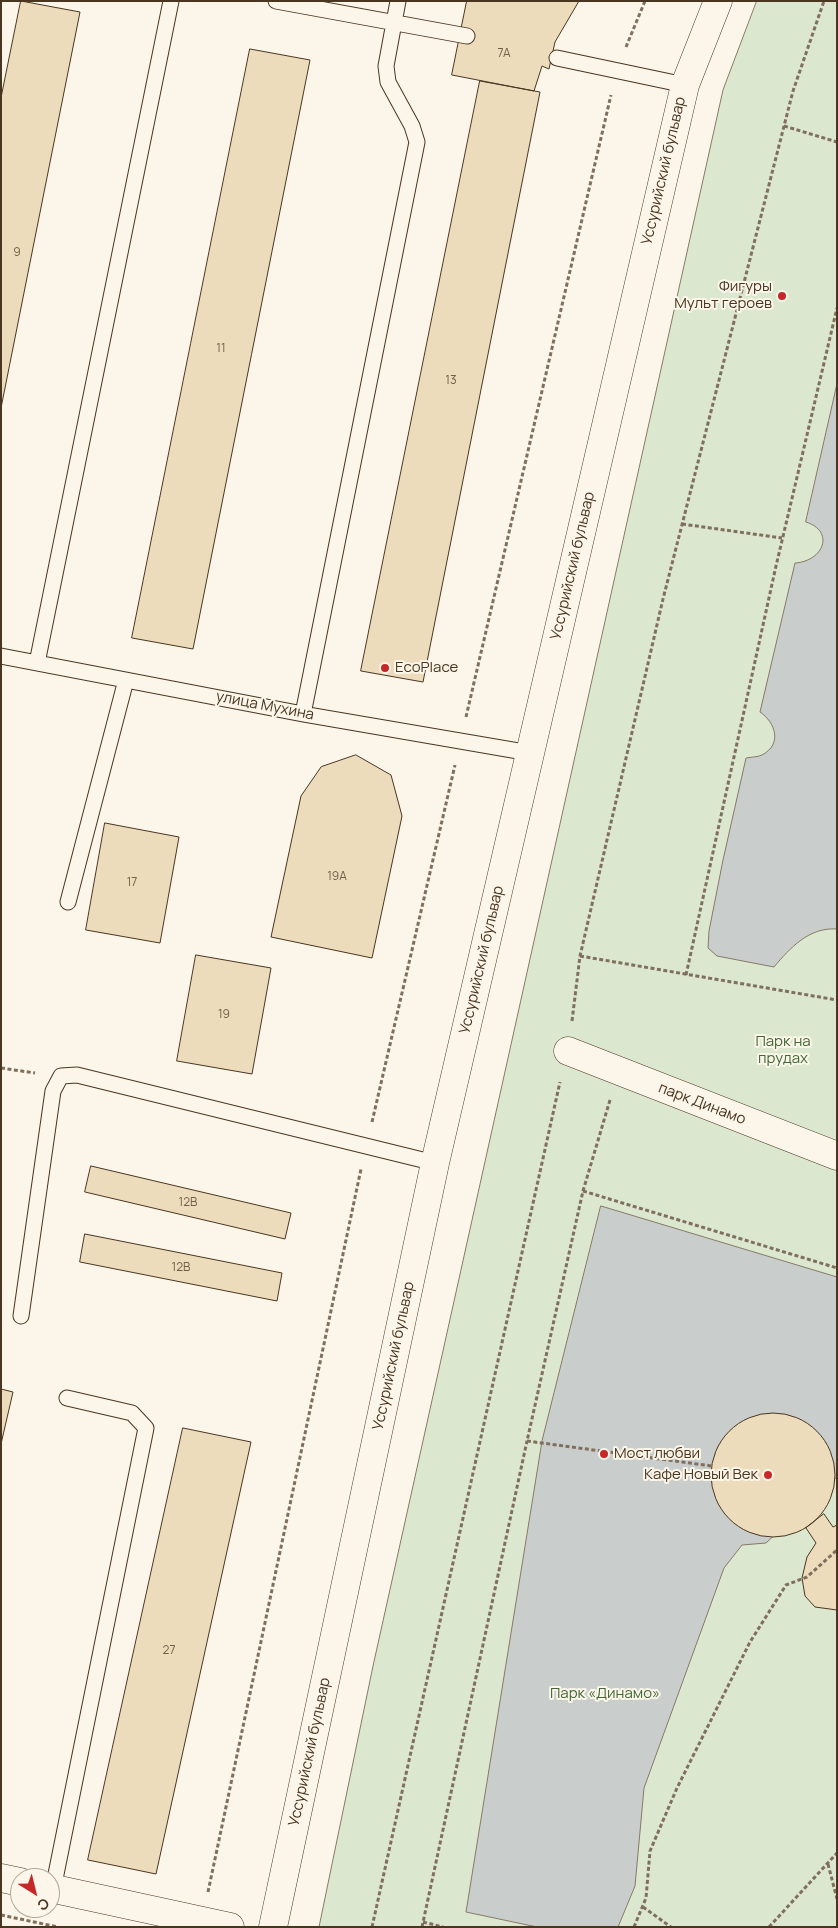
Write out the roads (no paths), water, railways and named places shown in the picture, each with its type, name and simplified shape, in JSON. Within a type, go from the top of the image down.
[{"type":"street","name":"Уссурийский бульвар","points":[[272,1927],[435,1163],[684,85],[718,1]]},
{"type":"street","name":"парк Динамо","points":[[568,1051],[837,1156]]},
{"type":"street","points":[[60,1890],[230,1927]]},
{"type":"lane","points":[[37,663],[171,1]]},
{"type":"lane","points":[[276,1],[347,8],[393,23],[467,36]]},
{"type":"lane","points":[[303,714],[417,142],[412,126],[388,82],[386,66],[398,1]]},
{"type":"lane","points":[[557,58],[684,85]]},
{"type":"lane","name":"улица Мухина","points":[[1,656],[303,714],[530,753]]},
{"type":"lane","points":[[68,902],[126,680]]},
{"type":"lane","points":[[21,1316],[53,1091],[61,1076],[77,1075],[435,1163]]},
{"type":"lane","points":[[55,1868],[146,1428],[132,1413],[67,1398]]},
{"type":"place","name":"Фигуры Мульт героев","points":[[782,296]]},
{"type":"place","name":"EcoPlace","points":[[385,668]]},
{"type":"place","name":"Мост любви","points":[[604,1454]]},
{"type":"place","name":"Кафе Новый Век","points":[[768,1475]]},
{"type":"park label","name":"Парк на прудах","points":[[783,1050]]},
{"type":"park label","name":"Парк «Динамо»","points":[[605,1694]]}]
